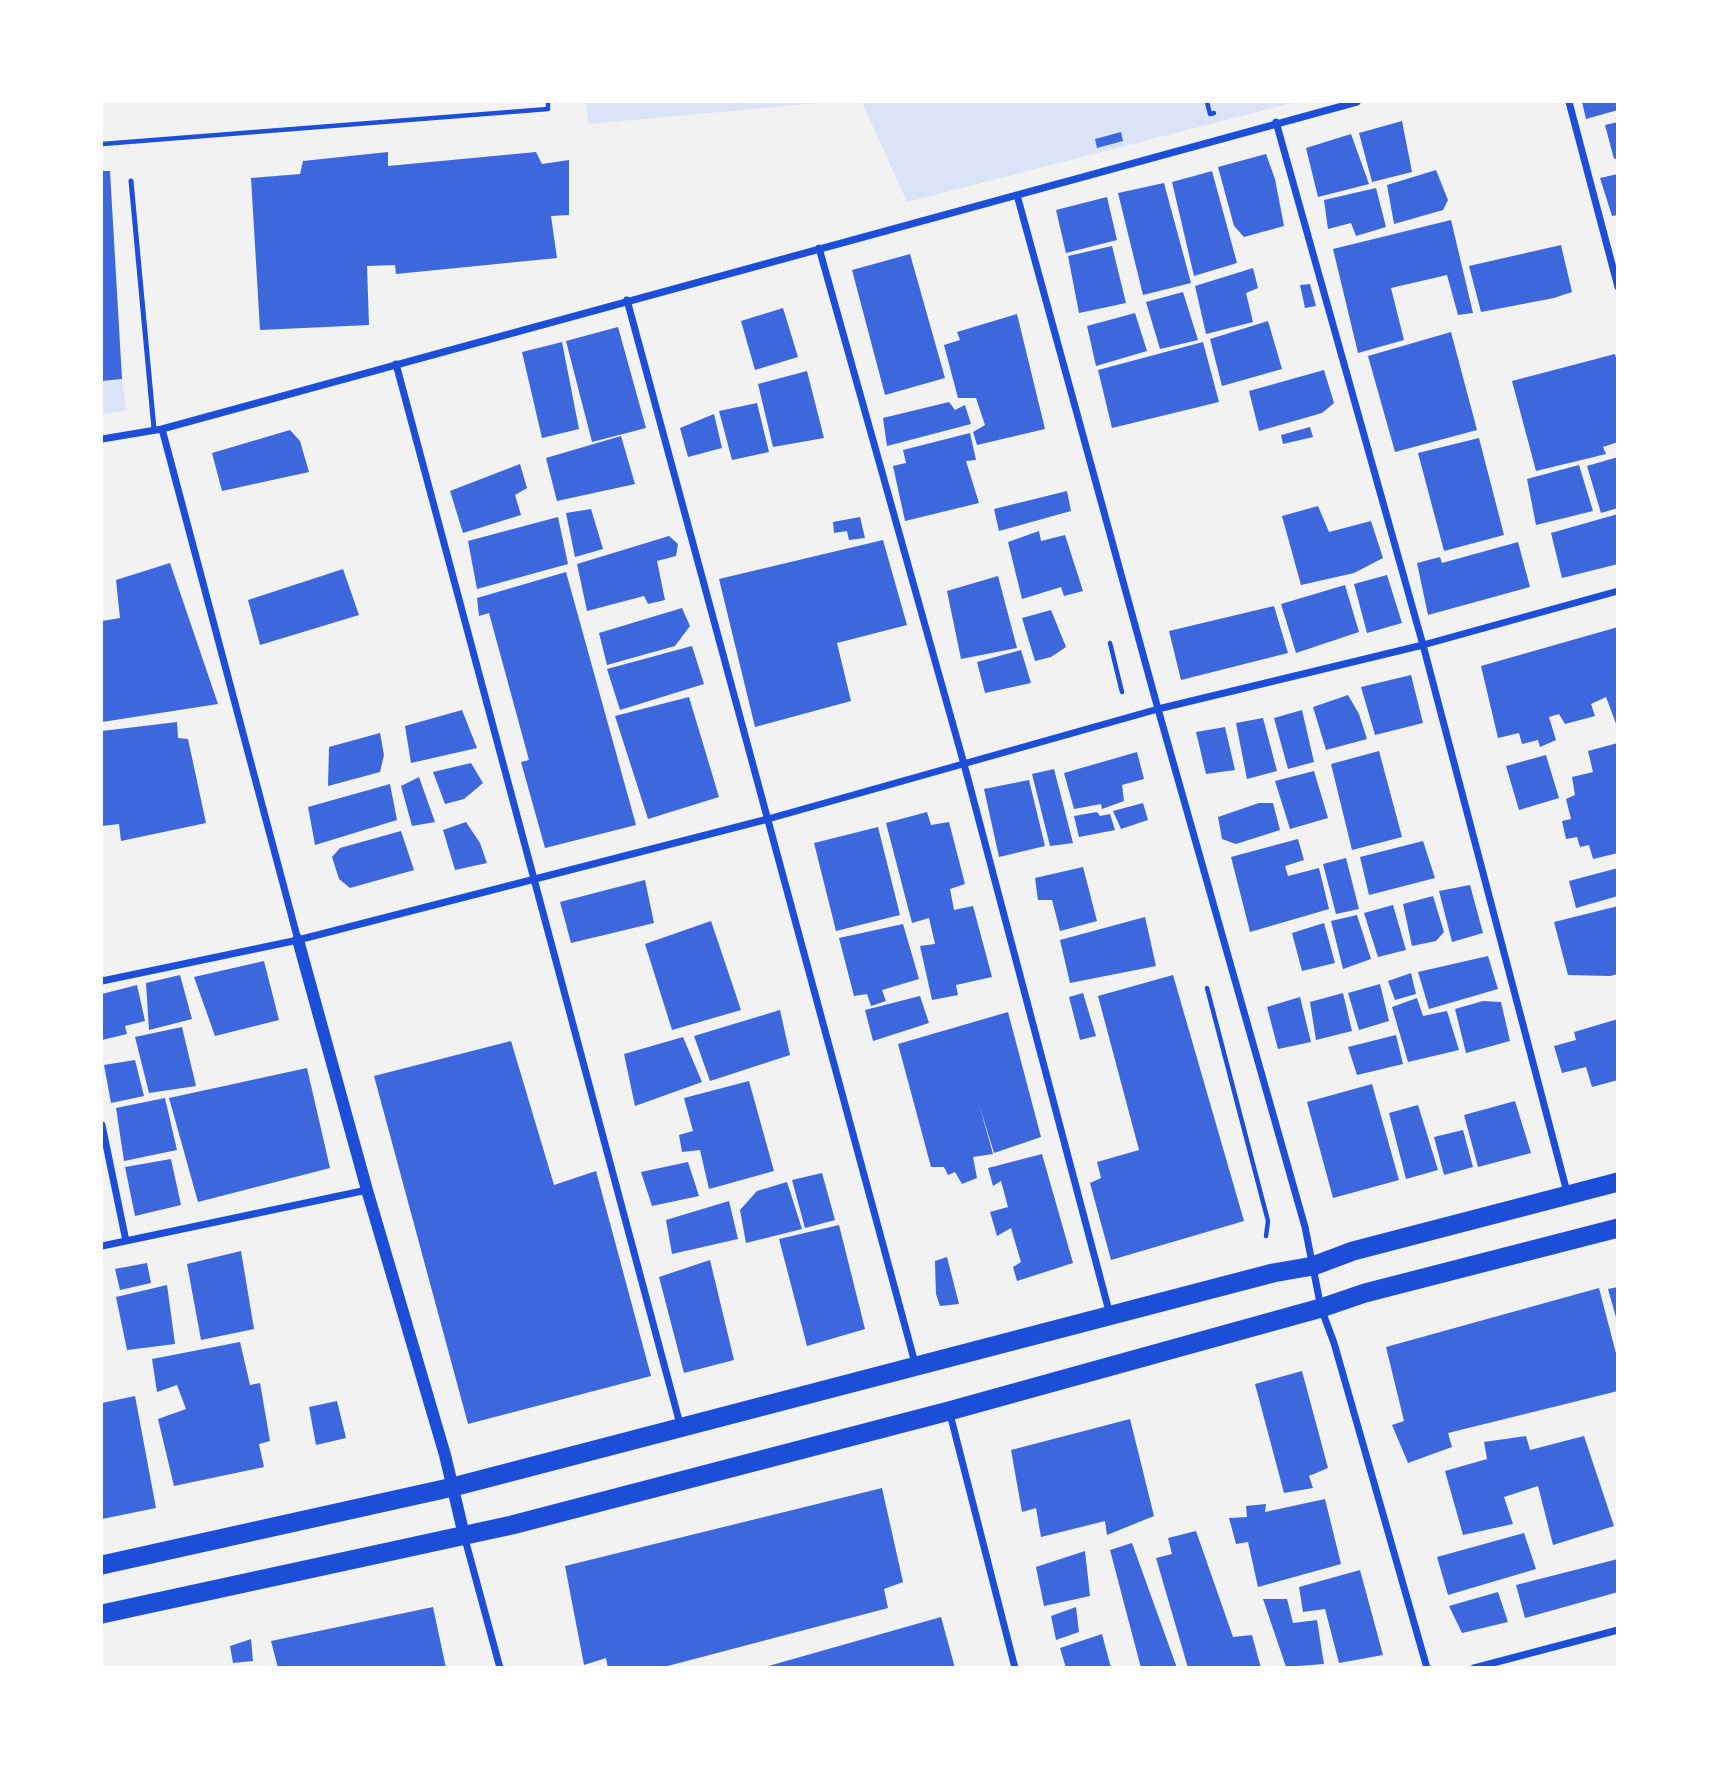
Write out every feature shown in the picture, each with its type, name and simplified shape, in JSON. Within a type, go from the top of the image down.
[{"type":"highway","points":[[102,1565],[453,1487],[1273,1273],[1313,1266],[1353,1251],[1618,1182]]},
{"type":"highway","points":[[102,1614],[512,1525],[949,1410],[1321,1308],[1365,1293],[1618,1228]]},
{"type":"street","points":[[102,439],[158,429],[1357,102]]},
{"type":"street","points":[[1569,102],[1618,288]]},
{"type":"street","points":[[1276,122],[1423,645],[1568,1196]]},
{"type":"street","points":[[1017,194],[1158,709],[1305,1227],[1321,1308],[1334,1343],[1427,1668]]},
{"type":"street","points":[[819,248],[964,764],[1110,1315]]},
{"type":"street","points":[[626,300],[916,1366]]},
{"type":"street","points":[[396,364],[681,1429]]},
{"type":"street","points":[[158,429],[367,1190],[453,1487],[500,1668]]},
{"type":"street","points":[[102,981],[298,940],[768,819],[1158,709],[1423,645],[1618,591]]},
{"type":"street","points":[[102,1125],[126,1241]]},
{"type":"street","points":[[102,1246],[367,1190]]},
{"type":"street","points":[[949,1410],[1015,1668]]},
{"type":"street","points":[[1474,1668],[1618,1630]]},
{"type":"lane","points":[[131,181],[158,429]]},
{"type":"path","points":[[102,144],[548,109],[548,102]]},
{"type":"path","points":[[1205,978],[1268,1221],[1266,1236]]},
{"type":"shaded area","points":[[585,102],[830,102],[589,124]]},
{"type":"shaded area","points":[[862,102],[1296,102],[907,202]]},
{"type":"shaded area","points":[[122,380],[127,410],[102,415],[102,381]]},
{"type":"building","points":[[1582,102],[1618,102],[1618,110],[1586,119]]},
{"type":"building","points":[[1402,121],[1412,172],[1372,182],[1359,133]]},
{"type":"building","points":[[1618,122],[1618,158],[1614,159],[1605,125]]},
{"type":"building","points":[[1121,132],[1123,141],[1097,148],[1095,139]]},
{"type":"building","points":[[1351,134],[1369,184],[1318,197],[1306,148]]},
{"type":"building","points":[[388,152],[388,166],[536,152],[542,164],[569,160],[569,215],[551,216],[557,258],[396,274],[395,265],[367,266],[369,325],[260,330],[251,178],[300,174],[303,161]]},
{"type":"building","points":[[1266,154],[1275,179],[1284,226],[1244,237],[1234,226],[1218,167]]},
{"type":"building","points":[[1436,170],[1448,200],[1443,210],[1394,224],[1387,185]]},
{"type":"building","points":[[102,171],[110,171],[122,379],[102,381]]},
{"type":"building","points":[[1212,171],[1237,263],[1194,276],[1172,182]]},
{"type":"building","points":[[1618,174],[1618,215],[1612,216],[1600,178]]},
{"type":"building","points":[[1164,183],[1191,283],[1143,295],[1118,193]]},
{"type":"building","points":[[1376,188],[1386,227],[1356,236],[1351,223],[1328,229],[1324,200]]},
{"type":"building","points":[[1107,197],[1117,240],[1066,253],[1056,210]]},
{"type":"building","points":[[1451,220],[1473,313],[1458,315],[1447,275],[1391,288],[1404,340],[1358,353],[1333,249]]},
{"type":"building","points":[[1561,245],[1572,292],[1481,312],[1469,266]]},
{"type":"building","points":[[1112,246],[1126,303],[1079,313],[1068,256]]},
{"type":"building","points":[[910,254],[945,378],[885,395],[852,270]]},
{"type":"building","points":[[1253,268],[1258,288],[1246,293],[1253,322],[1206,334],[1195,286]]},
{"type":"building","points":[[1310,284],[1316,306],[1305,308],[1300,285]]},
{"type":"building","points":[[1183,292],[1198,340],[1160,349],[1146,302]]},
{"type":"building","points":[[783,308],[798,357],[755,370],[741,321]]},
{"type":"building","points":[[1135,313],[1147,351],[1096,366],[1087,326]]},
{"type":"building","points":[[1017,314],[1045,429],[977,445],[973,432],[985,425],[976,398],[958,398],[944,345],[960,340],[957,332]]},
{"type":"building","points":[[1268,321],[1282,369],[1222,386],[1210,339]]},
{"type":"building","points":[[618,327],[646,428],[592,442],[566,341]]},
{"type":"building","points":[[1451,332],[1477,430],[1395,452],[1368,356]]},
{"type":"building","points":[[562,342],[579,429],[542,438],[522,352]]},
{"type":"building","points":[[1203,342],[1219,402],[1112,428],[1098,370]]},
{"type":"building","points":[[1615,354],[1618,365],[1618,442],[1603,447],[1606,454],[1536,471],[1512,381]]},
{"type":"building","points":[[1324,370],[1334,403],[1322,413],[1259,431],[1249,391]]},
{"type":"building","points":[[807,371],[824,438],[773,447],[758,384]]},
{"type":"building","points":[[949,402],[955,410],[965,405],[971,424],[887,446],[883,418]]},
{"type":"building","points":[[757,403],[769,452],[732,460],[719,411]]},
{"type":"building","points":[[714,414],[722,448],[688,457],[680,428]]},
{"type":"building","points":[[1310,427],[1313,437],[1283,444],[1281,435]]},
{"type":"building","points":[[290,430],[300,441],[309,472],[222,491],[212,453]]},
{"type":"building","points":[[970,433],[976,460],[966,461],[979,503],[905,521],[893,466],[906,463],[903,450]]},
{"type":"building","points":[[621,436],[635,484],[557,501],[546,458]]},
{"type":"building","points":[[1479,438],[1504,535],[1444,551],[1418,453]]},
{"type":"building","points":[[1618,457],[1618,508],[1601,513],[1587,466]]},
{"type":"building","points":[[520,464],[527,488],[515,495],[521,515],[463,533],[450,491]]},
{"type":"building","points":[[1579,465],[1593,511],[1536,525],[1527,479]]},
{"type":"building","points":[[1067,491],[1071,511],[999,531],[994,509]]},
{"type":"building","points":[[1318,506],[1329,532],[1371,521],[1383,558],[1354,573],[1301,585],[1282,516]]},
{"type":"building","points":[[591,509],[603,549],[575,557],[566,513]]},
{"type":"building","points":[[1618,514],[1618,564],[1562,578],[1551,533]]},
{"type":"building","points":[[558,517],[568,564],[477,589],[468,541]]},
{"type":"building","points":[[860,517],[865,538],[849,540],[847,531],[834,533],[833,522]]},
{"type":"building","points":[[1039,531],[1041,541],[1065,535],[1083,591],[1064,596],[1061,587],[1022,599],[1008,542]]},
{"type":"building","points":[[669,536],[678,544],[676,556],[657,561],[665,600],[648,604],[644,596],[587,611],[577,564]]},
{"type":"building","points":[[883,540],[907,625],[837,643],[851,701],[755,727],[719,579]]},
{"type":"building","points":[[1518,542],[1530,587],[1428,615],[1417,563],[1440,557],[1442,563]]},
{"type":"building","points":[[170,563],[218,704],[102,722],[102,621],[120,618],[116,580]]},
{"type":"building","points":[[343,569],[359,615],[260,645],[248,600]]},
{"type":"building","points":[[566,572],[636,825],[545,848],[521,762],[529,760],[489,613],[479,616],[477,598]]},
{"type":"building","points":[[1387,575],[1402,623],[1367,633],[1354,584]]},
{"type":"building","points":[[998,576],[1017,648],[961,659],[947,591]]},
{"type":"building","points":[[1345,585],[1359,632],[1296,653],[1281,604]]},
{"type":"building","points":[[1274,606],[1288,653],[1181,680],[1169,631]]},
{"type":"building","points":[[682,608],[690,626],[675,646],[607,665],[599,633]]},
{"type":"building","points":[[1051,610],[1066,647],[1051,657],[1035,661],[1022,618]]},
{"type":"building","points":[[1618,627],[1618,729],[1606,697],[1591,704],[1595,716],[1565,724],[1559,714],[1549,717],[1556,740],[1540,747],[1538,740],[1522,744],[1519,733],[1498,738],[1481,666]]},
{"type":"building","points":[[692,646],[704,684],[620,710],[607,669]]},
{"type":"building","points":[[1021,650],[1031,683],[985,693],[977,662]]},
{"type":"building","points":[[1411,675],[1423,723],[1375,735],[1361,687]]},
{"type":"building","points":[[1348,695],[1359,714],[1367,739],[1326,750],[1313,707]]},
{"type":"building","points":[[689,697],[719,797],[648,819],[615,716]]},
{"type":"building","points":[[462,710],[477,748],[411,763],[405,726]]},
{"type":"building","points":[[1302,710],[1314,762],[1288,769],[1274,718]]},
{"type":"building","points":[[1263,718],[1277,771],[1247,779],[1236,723]]},
{"type":"building","points":[[177,722],[178,738],[188,739],[206,823],[121,841],[119,824],[102,826],[102,731]]},
{"type":"building","points":[[1225,727],[1235,770],[1206,774],[1196,732]]},
{"type":"building","points":[[380,733],[384,755],[380,772],[328,786],[329,747]]},
{"type":"building","points":[[1618,743],[1618,853],[1593,859],[1589,845],[1580,847],[1577,837],[1566,839],[1562,821],[1571,819],[1566,799],[1575,795],[1572,777],[1593,772],[1588,751]]},
{"type":"building","points":[[1379,751],[1402,837],[1352,850],[1331,764]]},
{"type":"building","points":[[1137,752],[1144,779],[1122,785],[1124,801],[1102,809],[1101,804],[1074,809],[1064,773]]},
{"type":"building","points":[[1546,755],[1559,798],[1519,810],[1506,766]]},
{"type":"building","points":[[471,763],[483,783],[464,799],[445,804],[433,772]]},
{"type":"building","points":[[1054,769],[1073,843],[1050,846],[1032,774]]},
{"type":"building","points":[[1314,771],[1328,818],[1290,829],[1275,781]]},
{"type":"building","points":[[419,777],[435,822],[412,826],[401,786]]},
{"type":"building","points":[[1029,780],[1045,846],[999,857],[984,789]]},
{"type":"building","points":[[390,784],[397,820],[315,845],[308,807]]},
{"type":"building","points":[[1143,803],[1148,820],[1121,829],[1113,811]]},
{"type":"building","points":[[1259,803],[1273,803],[1280,830],[1236,844],[1222,839],[1218,817]]},
{"type":"building","points":[[927,812],[931,825],[949,822],[965,884],[950,889],[954,910],[973,906],[992,977],[956,985],[958,995],[932,1000],[920,946],[935,944],[929,918],[912,923],[886,823]]},
{"type":"building","points":[[1097,812],[1100,816],[1110,814],[1115,830],[1079,837],[1074,816]]},
{"type":"building","points":[[466,822],[480,843],[487,863],[455,870],[443,830]]},
{"type":"building","points":[[878,827],[900,915],[836,931],[814,843]]},
{"type":"building","points":[[401,831],[414,870],[350,888],[339,879],[332,857],[340,848]]},
{"type":"building","points":[[1298,839],[1304,860],[1285,866],[1288,876],[1319,868],[1329,909],[1250,932],[1231,857]]},
{"type":"building","points":[[1423,841],[1435,878],[1369,895],[1360,857]]},
{"type":"building","points":[[1346,858],[1359,909],[1336,914],[1323,864]]},
{"type":"building","points":[[1083,867],[1097,921],[1060,931],[1052,900],[1038,900],[1035,878]]},
{"type":"building","points":[[1618,868],[1618,896],[1576,908],[1569,881]]},
{"type":"building","points":[[645,880],[654,923],[571,943],[560,902]]},
{"type":"building","points":[[1470,885],[1483,933],[1452,942],[1439,891]]},
{"type":"building","points":[[1433,896],[1444,932],[1436,941],[1412,946],[1403,904]]},
{"type":"building","points":[[1393,905],[1406,950],[1378,957],[1364,913]]},
{"type":"building","points":[[1618,906],[1618,974],[1568,975],[1554,922]]},
{"type":"building","points":[[1357,915],[1371,959],[1343,969],[1331,921]]},
{"type":"building","points":[[1145,917],[1156,966],[1070,983],[1060,940]]},
{"type":"building","points":[[711,921],[741,1010],[672,1030],[645,944]]},
{"type":"building","points":[[1324,923],[1335,963],[1302,971],[1292,933]]},
{"type":"building","points":[[903,924],[919,979],[882,990],[886,1001],[871,1006],[867,994],[854,996],[839,938]]},
{"type":"building","points":[[1488,956],[1498,989],[1429,1009],[1418,972]]},
{"type":"building","points":[[264,961],[279,1020],[215,1036],[194,977]]},
{"type":"building","points":[[1411,973],[1416,994],[1395,1000],[1388,981]]},
{"type":"building","points":[[180,975],[192,1019],[149,1030],[146,983]]},
{"type":"building","points":[[1173,975],[1244,1221],[1111,1260],[1090,1183],[1101,1178],[1097,1162],[1139,1150],[1098,996]]},
{"type":"building","points":[[1380,984],[1389,1021],[1359,1030],[1348,993]]},
{"type":"building","points":[[137,985],[145,1021],[125,1026],[127,1034],[102,1040],[102,994]]},
{"type":"building","points":[[1083,993],[1096,1036],[1080,1040],[1069,997]]},
{"type":"building","points":[[1343,993],[1352,1031],[1316,1040],[1310,1002]]},
{"type":"building","points":[[920,996],[929,1023],[873,1041],[865,1010]]},
{"type":"building","points":[[1300,997],[1311,1042],[1278,1049],[1267,1007]]},
{"type":"building","points":[[1417,998],[1423,1016],[1447,1011],[1459,1050],[1408,1062],[1392,1007]]},
{"type":"building","points":[[1483,1001],[1501,1002],[1510,1041],[1466,1053],[1455,1009]]},
{"type":"building","points":[[780,1010],[790,1055],[710,1081],[694,1036]]},
{"type":"building","points":[[1008,1012],[1041,1137],[994,1153],[979,1104],[993,1154],[973,1157],[977,1178],[962,1184],[955,1172],[948,1175],[944,1167],[931,1167],[898,1044]]},
{"type":"building","points":[[1618,1019],[1618,1080],[1592,1087],[1586,1067],[1562,1073],[1554,1046],[1576,1040],[1574,1032]]},
{"type":"building","points":[[182,1027],[196,1086],[149,1093],[135,1037]]},
{"type":"building","points":[[1396,1035],[1403,1064],[1357,1075],[1348,1047]]},
{"type":"building","points":[[683,1037],[702,1082],[635,1106],[624,1054]]},
{"type":"building","points":[[511,1041],[554,1185],[596,1171],[651,1376],[468,1424],[374,1076]]},
{"type":"building","points":[[135,1060],[144,1096],[111,1103],[104,1065]]},
{"type":"building","points":[[307,1068],[330,1168],[198,1202],[169,1098]]},
{"type":"building","points":[[749,1081],[774,1171],[709,1189],[700,1150],[682,1152],[679,1135],[693,1131],[684,1098]]},
{"type":"building","points":[[1372,1084],[1399,1180],[1333,1198],[1307,1102]]},
{"type":"building","points":[[165,1098],[177,1150],[124,1161],[116,1108]]},
{"type":"building","points":[[1515,1101],[1531,1153],[1478,1167],[1464,1115]]},
{"type":"building","points":[[1418,1105],[1438,1170],[1406,1179],[1389,1113]]},
{"type":"building","points":[[1463,1130],[1473,1167],[1444,1175],[1434,1137]]},
{"type":"building","points":[[1042,1154],[1073,1263],[1017,1281],[1013,1267],[1021,1262],[1011,1228],[997,1236],[990,1212],[1008,1207],[1001,1181],[993,1186],[988,1168]]},
{"type":"building","points":[[171,1159],[181,1205],[135,1216],[125,1167]]},
{"type":"building","points":[[688,1162],[699,1196],[652,1206],[641,1172]]},
{"type":"building","points":[[822,1173],[835,1220],[805,1228],[792,1180]]},
{"type":"building","points":[[787,1182],[802,1229],[746,1243],[740,1210],[757,1191]]},
{"type":"building","points":[[729,1201],[738,1239],[672,1254],[666,1220]]},
{"type":"building","points":[[839,1225],[865,1329],[807,1346],[779,1239]]},
{"type":"building","points":[[241,1251],[254,1329],[201,1340],[187,1264]]},
{"type":"building","points":[[947,1257],[959,1304],[940,1306],[936,1294],[935,1261]]},
{"type":"building","points":[[710,1260],[734,1360],[684,1373],[659,1277]]},
{"type":"building","points":[[147,1263],[151,1283],[120,1290],[115,1269]]},
{"type":"building","points":[[167,1285],[175,1344],[127,1350],[116,1297]]},
{"type":"building","points":[[1618,1287],[1618,1321],[1617,1321],[1608,1289]]},
{"type":"building","points":[[1599,1288],[1618,1361],[1618,1391],[1448,1433],[1452,1447],[1408,1463],[1392,1425],[1404,1421],[1386,1347]]},
{"type":"building","points":[[240,1342],[250,1385],[260,1383],[270,1441],[259,1444],[264,1467],[174,1486],[158,1419],[186,1409],[177,1385],[157,1392],[152,1359]]},
{"type":"building","points":[[1302,1371],[1328,1468],[1309,1476],[1313,1488],[1284,1493],[1255,1384]]},
{"type":"building","points":[[135,1396],[156,1508],[102,1519],[102,1403]]},
{"type":"building","points":[[337,1401],[346,1438],[316,1445],[309,1407]]},
{"type":"building","points":[[1130,1419],[1154,1516],[1107,1535],[1105,1521],[1041,1537],[1036,1508],[1022,1512],[1011,1450]]},
{"type":"building","points":[[1526,1436],[1530,1450],[1584,1436],[1614,1526],[1553,1545],[1538,1486],[1504,1497],[1513,1524],[1463,1535],[1445,1471],[1487,1459],[1484,1442]]},
{"type":"building","points":[[882,1488],[903,1582],[884,1589],[888,1608],[660,1668],[608,1668],[606,1658],[584,1665],[565,1566]]},
{"type":"building","points":[[1325,1499],[1341,1564],[1258,1587],[1248,1542],[1236,1544],[1229,1518],[1247,1517],[1246,1506],[1266,1504],[1265,1512]]},
{"type":"building","points":[[1196,1531],[1233,1637],[1252,1635],[1261,1668],[1188,1668],[1156,1558],[1172,1554],[1168,1538]]},
{"type":"building","points":[[1524,1533],[1536,1569],[1448,1595],[1437,1557]]},
{"type":"building","points":[[1132,1543],[1177,1668],[1141,1668],[1110,1550]]},
{"type":"building","points":[[1085,1551],[1090,1596],[1044,1606],[1036,1567]]},
{"type":"building","points":[[1618,1559],[1618,1592],[1525,1618],[1516,1585]]},
{"type":"building","points":[[1360,1570],[1383,1655],[1339,1663],[1325,1609],[1303,1612],[1299,1587]]},
{"type":"building","points":[[1498,1592],[1508,1622],[1462,1633],[1449,1606]]},
{"type":"building","points":[[1263,1599],[1287,1599],[1293,1623],[1317,1620],[1324,1664],[1286,1667]]},
{"type":"building","points":[[433,1607],[446,1668],[278,1668],[271,1641]]},
{"type":"building","points":[[1076,1607],[1079,1632],[1056,1640],[1051,1616]]},
{"type":"building","points":[[941,1617],[955,1668],[765,1668],[765,1667]]},
{"type":"building","points":[[1102,1634],[1111,1668],[1066,1668],[1060,1648]]},
{"type":"building","points":[[251,1639],[253,1661],[233,1663],[230,1646]]}]
